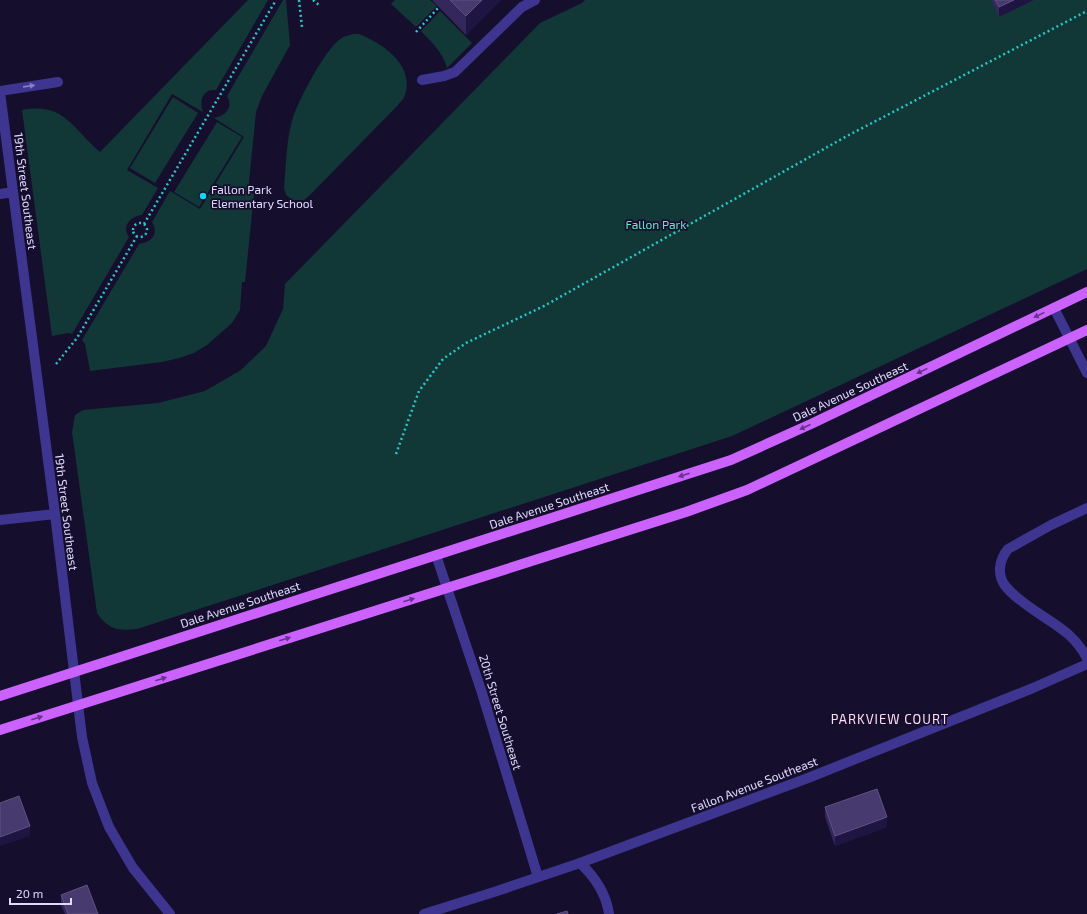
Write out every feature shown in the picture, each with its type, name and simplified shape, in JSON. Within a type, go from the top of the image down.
[{"type":"main road","name":"Dale Avenue Southeast","points":[[0,696],[731,460],[811,424],[1087,292]]},
{"type":"main road","points":[[0,730],[686,512],[747,490],[1087,330]]},
{"type":"street","points":[[422,80],[444,76],[455,72],[522,7],[535,0]]},
{"type":"street","points":[[0,91],[58,82]]},
{"type":"street","name":"19th Street Southeast","points":[[0,91],[55,514],[82,737],[92,783],[108,827],[133,868],[170,914]]},
{"type":"street","points":[[0,194],[13,192]]},
{"type":"street","points":[[1054,308],[1087,373]]},
{"type":"street","points":[[1087,508],[1051,525],[1008,549],[1004,554],[1000,565],[1001,577],[1006,587],[1024,602],[1069,634],[1081,647],[1087,658]]},
{"type":"street","points":[[0,520],[55,514]]},
{"type":"street","name":"20th Street Southeast","points":[[436,555],[482,693],[538,877]]},
{"type":"street","name":"Fallon Avenue Southeast","points":[[424,914],[580,863],[808,778],[924,733],[1087,664]]},
{"type":"street","points":[[580,863],[592,874],[602,891],[609,914]]},
{"type":"path","points":[[144,224],[276,0]]},
{"type":"path","points":[[299,0],[302,27]]},
{"type":"path","points":[[313,0],[319,5]]},
{"type":"path","points":[[416,32],[439,7]]},
{"type":"path","points":[[396,454],[419,391],[443,359],[466,343],[544,306],[847,136],[1087,11]]},
{"type":"path","points":[[137,236],[134,226],[140,223],[144,224]]},
{"type":"path","points":[[137,236],[146,234],[147,230],[144,224]]},
{"type":"path","points":[[56,364],[77,338],[137,236]]},
{"type":"green space","points":[[248,0],[268,0],[216,90],[208,91],[203,96],[201,104],[203,112],[172,94],[127,170],[158,188],[142,215],[134,217],[128,222],[126,229],[129,237],[72,334],[68,333],[52,336],[22,110],[48,110],[58,113],[74,126],[100,152]]},
{"type":"green space","points":[[283,0],[286,0],[290,45],[262,96],[256,112],[248,192],[254,194],[245,282],[242,282],[240,310],[232,323],[207,345],[194,353],[162,362],[90,371],[85,344],[82,340],[139,244],[148,241],[153,237],[155,230],[152,222],[170,191],[200,209],[244,137],[214,118],[225,113],[229,108],[229,100],[227,96]]},
{"type":"green space","points":[[395,0],[430,0],[437,6],[416,27],[391,4]]},
{"type":"green space","name":"Fallon Park","points":[[585,0],[1087,0],[1087,269],[732,436],[137,629],[119,629],[105,623],[97,613],[72,432],[75,415],[83,410],[158,403],[205,391],[241,370],[266,346],[283,309],[285,284],[540,23],[582,3]]},
{"type":"green space","points":[[440,11],[472,43],[447,68],[440,52],[421,31]]},
{"type":"green space","points":[[359,34],[386,49],[401,65],[407,84],[403,99],[310,195],[304,200],[292,200],[286,195],[284,188],[286,154],[292,121],[299,103],[326,54],[339,40],[344,37]]},
{"type":"green space","points":[[173,97],[198,113],[155,183],[130,168]]},
{"type":"green space","points":[[217,122],[242,137],[199,207],[174,192]]},
{"type":"building","points":[[450,0],[482,0],[466,16]]},
{"type":"building","points":[[995,0],[1014,0],[999,7]]},
{"type":"building","points":[[877,789],[887,817],[835,836],[825,807]]},
{"type":"building","points":[[19,796],[30,826],[0,837],[0,803]]},
{"type":"building","points":[[87,885],[98,914],[68,914],[61,895]]},
{"type":"building","points":[[567,911],[568,914],[557,914]]},
{"type":"place","name":"Fallon Park Elementary School","points":[[203,196]]},
{"type":"district","name":"PARKVIEW COURT","points":[[890,719]]}]
